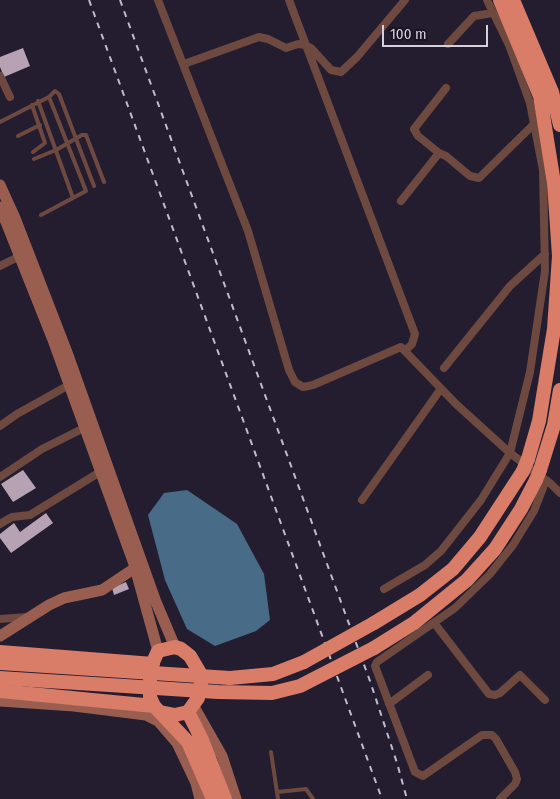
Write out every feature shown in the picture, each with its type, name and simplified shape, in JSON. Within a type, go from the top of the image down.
[{"type":"highway","points":[[513,0],[552,92],[560,125]]},
{"type":"highway","points":[[0,663],[230,678],[273,674],[304,662],[374,624],[420,595],[453,569],[480,538],[526,465],[539,421],[554,329],[559,256],[557,183],[540,96],[496,6]]},
{"type":"highway","points":[[0,678],[236,693],[272,693],[300,686],[374,648],[414,623],[467,580],[495,549],[541,477],[554,425],[560,390]]},
{"type":"highway","points":[[0,652],[155,657],[175,647],[190,656],[200,673],[201,683],[191,709],[225,799]]},
{"type":"highway","points":[[155,657],[150,670],[150,697],[183,743],[212,799]]},
{"type":"highway","points":[[0,691],[157,709],[175,715],[191,709]]},
{"type":"main road","points":[[0,185],[49,317],[114,478],[156,602],[175,647]]},
{"type":"main road","points":[[0,206],[20,256],[49,317],[69,385],[135,568],[155,657]]},
{"type":"main road","points":[[0,636],[64,598],[102,590],[135,568]]},
{"type":"main road","points":[[0,701],[74,706],[146,715],[158,721],[183,743],[200,799]]},
{"type":"main road","points":[[191,709],[222,756],[236,799]]},
{"type":"street","points":[[158,0],[248,231],[289,370],[298,386],[308,387],[397,347],[406,350],[440,390],[510,454],[560,493]]},
{"type":"street","points":[[289,0],[304,45],[415,334],[412,344],[406,350]]},
{"type":"street","points":[[184,64],[259,37],[286,48],[298,44],[304,45],[311,48],[331,70],[341,72],[357,57],[405,0]]},
{"type":"street","points":[[384,589],[425,564],[441,551],[482,500],[510,454],[530,372],[545,271],[543,170],[535,124],[519,72],[496,6],[487,0]]},
{"type":"street","points":[[448,44],[470,19],[496,6]]},
{"type":"street","points":[[0,76],[10,97]]},
{"type":"street","points":[[446,88],[414,128],[418,136],[470,176],[479,178],[535,124]]},
{"type":"street","points":[[401,201],[439,153]]},
{"type":"street","points":[[444,368],[510,286],[545,254]]},
{"type":"street","points":[[0,266],[20,256]]},
{"type":"street","points":[[0,426],[17,414],[69,385]]},
{"type":"street","points":[[362,500],[440,390]]},
{"type":"street","points":[[0,477],[42,448],[84,428]]},
{"type":"street","points":[[0,524],[12,517],[30,515],[100,472]]},
{"type":"street","points":[[500,799],[511,790],[517,779],[496,739],[487,734],[482,735],[428,773],[418,776],[377,671],[377,662],[435,624],[470,595],[513,545],[534,511],[541,477]]},
{"type":"street","points":[[0,619],[31,617]]},
{"type":"street","points":[[435,624],[489,694],[495,695],[500,693],[520,675],[545,700]]},
{"type":"street","points":[[389,704],[428,675]]},
{"type":"lane","points":[[0,122],[49,97],[55,91],[59,94],[94,186]]},
{"type":"lane","points":[[40,215],[86,191],[49,97]]},
{"type":"lane","points":[[38,101],[73,198]]},
{"type":"lane","points":[[32,105],[45,143],[33,152]]},
{"type":"lane","points":[[18,136],[40,125]]},
{"type":"lane","points":[[34,159],[76,140],[82,135],[86,135],[104,182]]},
{"type":"lane","points":[[271,752],[278,799]]},
{"type":"lane","points":[[277,792],[306,788],[313,799]]},
{"type":"water","points":[[187,490],[237,524],[264,574],[270,620],[256,631],[215,646],[187,629],[165,580],[148,515],[164,493]]},
{"type":"building","points":[[23,48],[30,66],[4,77],[0,67],[0,57]]},
{"type":"building","points":[[23,470],[36,488],[13,502],[1,484]]},
{"type":"building","points":[[46,513],[53,523],[11,553],[0,538],[0,534],[14,523],[20,532]]},
{"type":"building","points":[[126,582],[129,589],[114,595],[112,588]]},
{"type":"railway","points":[[89,0],[382,799]]},
{"type":"railway","points":[[120,0],[370,681],[407,799]]}]
